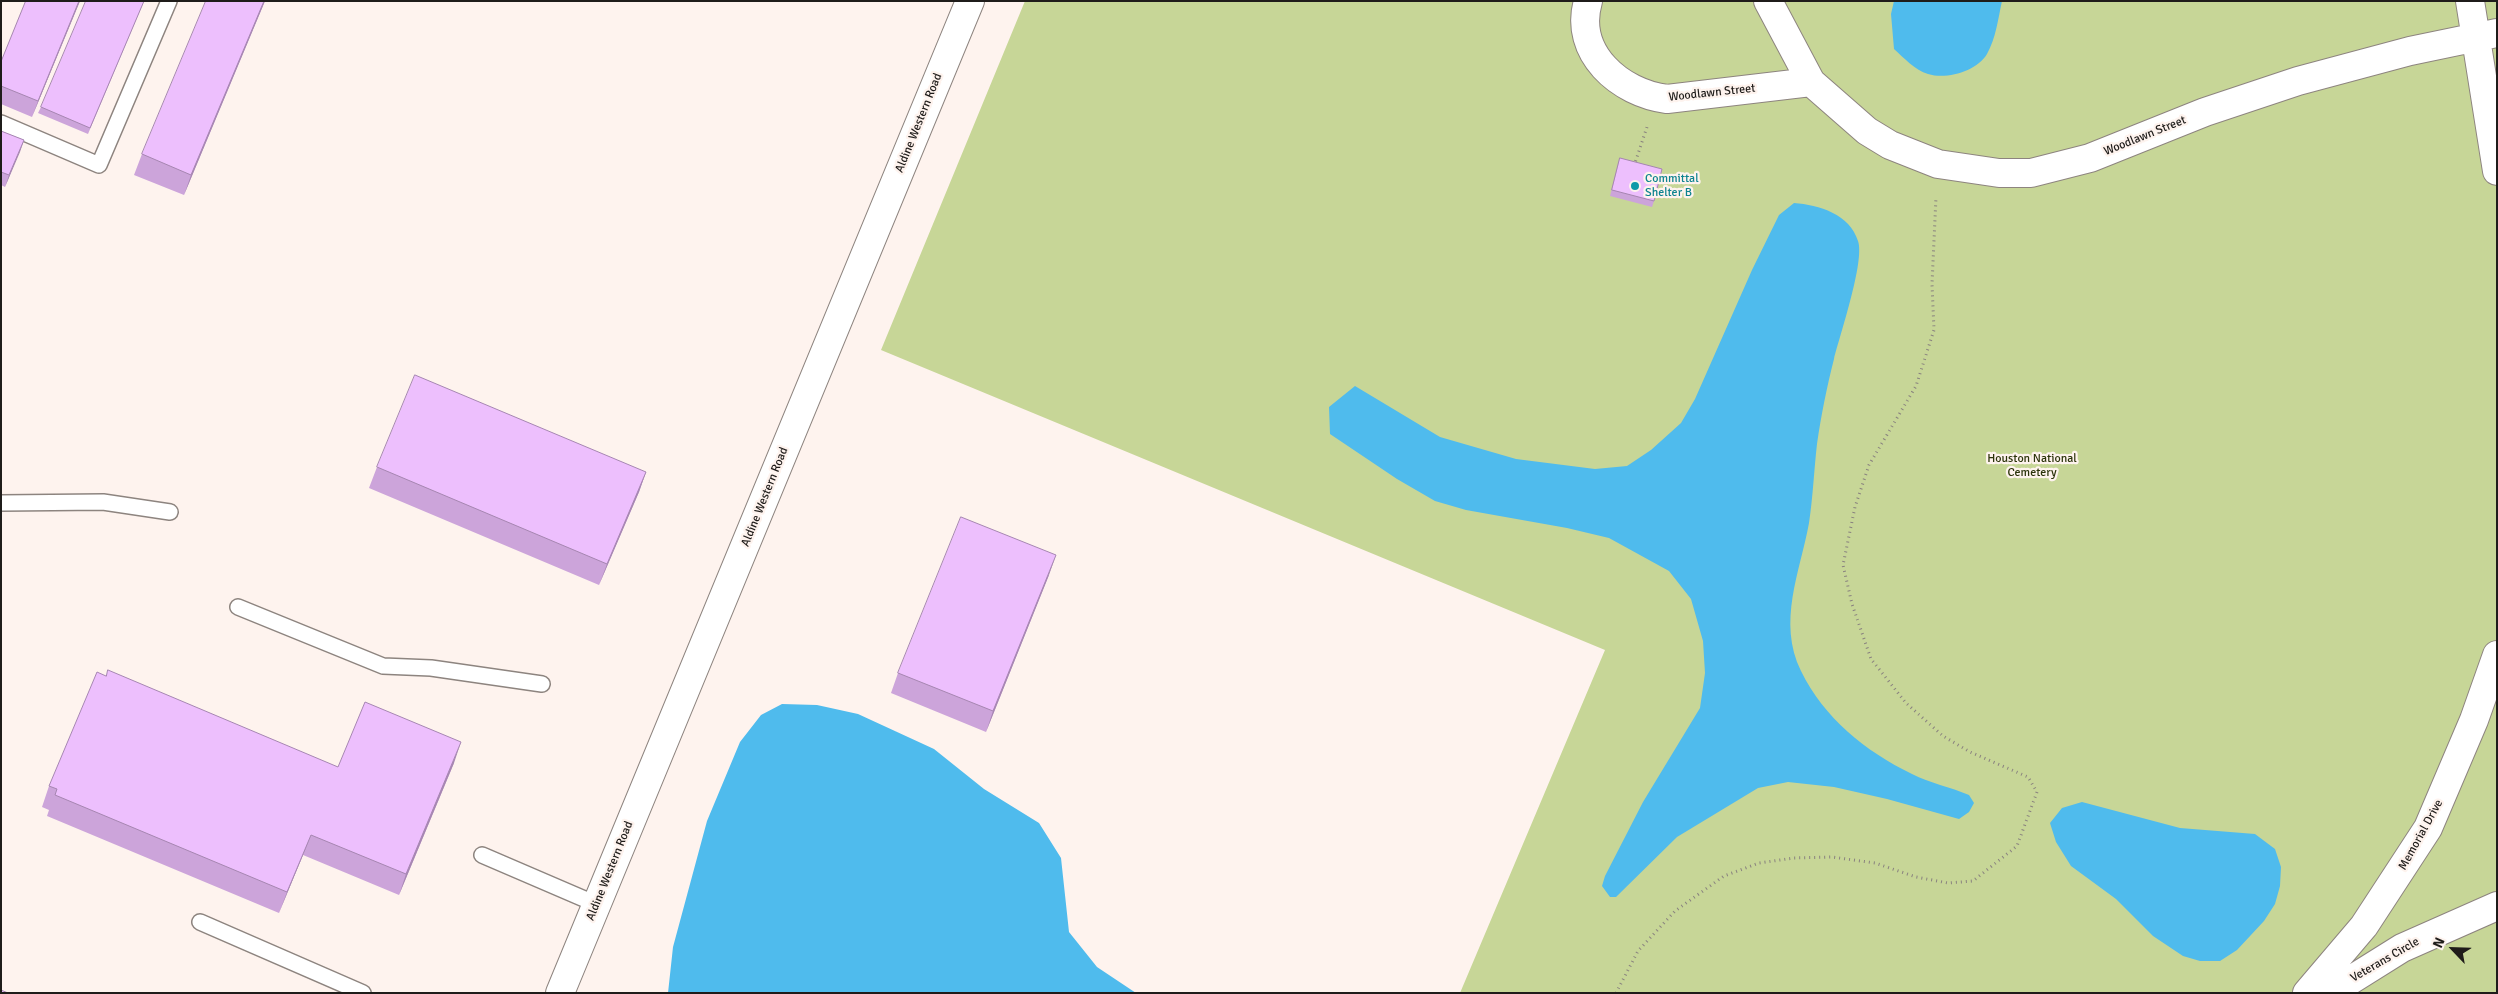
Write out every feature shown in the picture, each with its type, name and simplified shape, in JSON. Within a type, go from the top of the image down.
[{"type":"street","name":"Aldine Western Road","points":[[560,993],[970,1]]},
{"type":"street","name":"Woodlawn Street","points":[[1588,1],[1586,8],[1587,34],[1593,54],[1608,72],[1625,86],[1646,96],[1667,99],[1811,82]]},
{"type":"street","name":"Woodlawn Street","points":[[1768,1],[1811,82],[1867,131],[1890,145],[1938,164],[1999,173],[2031,173],[2090,158],[2205,112],[2280,87],[2355,64],[2486,35]]},
{"type":"street","points":[[2470,1],[2486,35],[2497,170]]},
{"type":"street","name":"Memorial Drive","points":[[2308,993],[2364,926],[2428,828],[2471,729],[2497,654]]},
{"type":"street","name":"Veterans Circle","points":[[2330,993],[2402,948],[2497,906]]},
{"type":"lane","points":[[1,123],[99,165],[169,1]]},
{"type":"lane","points":[[1,503],[103,502],[170,512]]},
{"type":"lane","points":[[238,607],[383,666],[431,668],[542,684]]},
{"type":"lane","points":[[482,855],[596,904]]},
{"type":"lane","points":[[200,922],[363,993]]},
{"type":"path","points":[[1633,168],[1656,98]]},
{"type":"path","points":[[1616,993],[1638,951],[1676,910],[1724,876],[1759,863],[1794,858],[1832,857],[1875,863],[1916,877],[1948,883],[1973,881],[2017,846],[2037,792],[2028,777],[1970,752],[1943,736],[1906,703],[1870,659],[1852,604],[1843,565],[1855,507],[1869,465],[1916,386],[1934,330],[1934,230],[1938,164]]},
{"type":"green space","name":"Houston National Cemetery","points":[[1025,1],[2497,1],[2497,993],[1460,993],[1605,650],[881,350]]},
{"type":"water","points":[[1894,1],[2002,1],[1993,42],[1982,60],[1961,73],[1936,76],[1919,70],[1894,49],[1891,14]]},
{"type":"water","points":[[1794,203],[1823,209],[1841,218],[1854,232],[1858,241],[1859,251],[1855,281],[1831,369],[1817,444],[1809,523],[1793,597],[1791,634],[1794,653],[1810,688],[1821,704],[1862,744],[1895,765],[1919,777],[1969,795],[1974,803],[1969,812],[1959,819],[1887,799],[1834,787],[1788,782],[1758,788],[1677,837],[1616,897],[1610,897],[1602,886],[1605,876],[1643,802],[1700,708],[1705,673],[1703,641],[1691,599],[1669,571],[1609,538],[1567,528],[1466,510],[1435,501],[1397,479],[1330,434],[1329,407],[1355,386],[1440,437],[1516,459],[1595,469],[1627,466],[1651,450],[1681,423],[1695,399],[1752,270],[1779,215]]},
{"type":"water","points":[[782,704],[817,705],[858,714],[934,749],[984,789],[1039,823],[1061,858],[1069,932],[1097,967],[1136,993],[668,993],[673,947],[707,821],[740,742],[761,715]]},
{"type":"water","points":[[2082,802],[2180,828],[2255,834],[2275,849],[2281,867],[2280,886],[2275,904],[2264,921],[2237,950],[2220,961],[2200,961],[2183,956],[2153,936],[2116,899],[2071,866],[2056,842],[2050,823],[2062,808]]},
{"type":"building","points":[[26,1],[79,1],[38,101],[1,86],[1,62]]},
{"type":"building","points":[[86,1],[144,1],[90,128],[41,107]]},
{"type":"building","points":[[206,1],[264,1],[191,175],[142,154]]},
{"type":"building","points":[[1,131],[24,140],[9,175],[1,172]]},
{"type":"building","name":"Committal Shelter B","points":[[1620,158],[1662,169],[1654,201],[1612,190]]},
{"type":"building","points":[[415,375],[646,472],[607,564],[377,467]]},
{"type":"building","points":[[961,517],[1056,555],[993,711],[898,673]]},
{"type":"building","points":[[108,670],[338,767],[365,702],[461,742],[406,874],[311,835],[287,892],[55,795],[57,789],[49,786],[97,672],[106,676]]},
{"type":"place","name":"Committal Shelter B","points":[[1635,186]]}]
